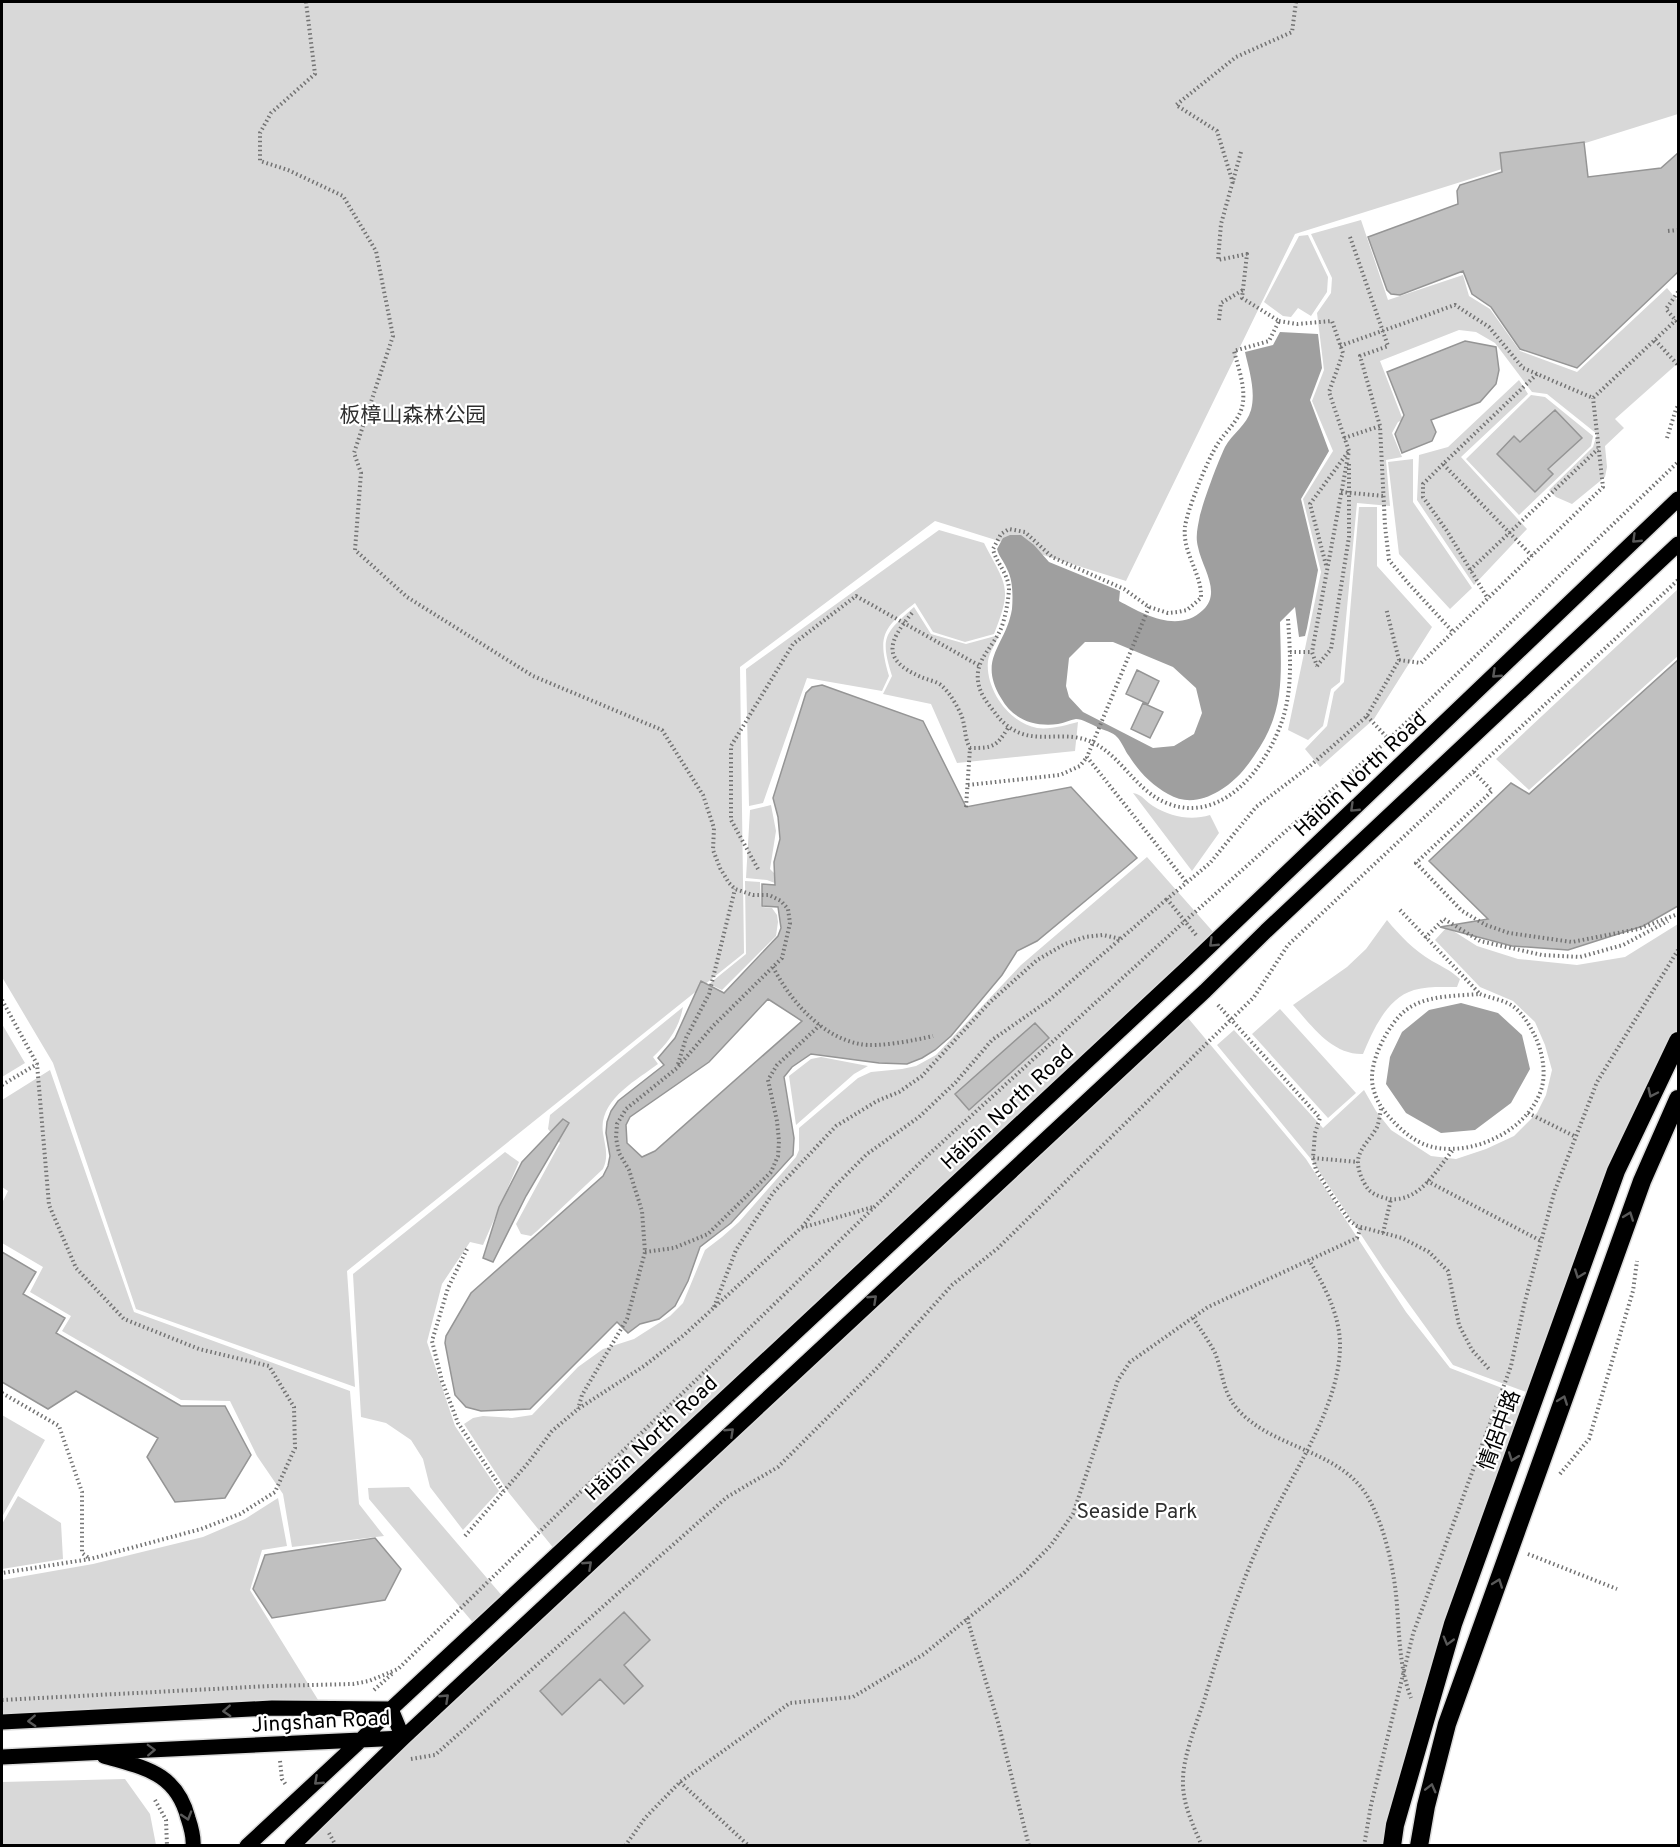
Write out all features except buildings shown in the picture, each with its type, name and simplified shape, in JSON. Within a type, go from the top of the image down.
[{"type":"highway","name":"情侶中路","points":[[1392,1845],[1395,1825],[1453,1624],[1616,1171],[1678,1041]]},
{"type":"highway","points":[[1419,1845],[1426,1806],[1447,1724],[1642,1181],[1678,1099]]},
{"type":"main road","name":"Hǎibīn North Road","points":[[247,1845],[298,1800],[391,1708],[1207,948],[1678,499]]},
{"type":"main road","points":[[292,1845],[402,1738],[1205,991],[1678,544]]},
{"type":"main road","name":"Jingshan Road","points":[[2,1722],[272,1708],[391,1708],[402,1738],[2,1756]]},
{"type":"main road","points":[[93,1752],[154,1772],[179,1793],[188,1816],[193,1845]]},
{"type":"path","points":[[306,2],[315,74],[271,113],[260,133],[260,161],[288,170],[343,196],[376,251],[393,336],[354,453],[361,473],[355,550],[407,597],[533,676],[662,730],[703,795],[714,828],[713,850],[729,883],[735,890],[753,896],[769,895],[781,901],[788,909],[789,923],[782,958],[712,1026],[676,1068],[626,1109],[617,1124],[616,1138],[619,1153],[629,1170],[642,1211],[645,1252],[635,1282],[627,1319],[582,1395],[578,1409]]},
{"type":"path","points":[[1233,183],[1217,131],[1176,105],[1236,57],[1292,32],[1296,2]]},
{"type":"path","points":[[1241,152],[1221,224],[1218,260],[1247,254],[1242,298],[1279,321],[1297,324],[1332,321],[1343,353],[1329,392],[1349,451],[1348,537],[1331,649],[1317,666],[1312,652],[1349,451]]},
{"type":"path","points":[[1668,231],[1678,230]]},
{"type":"path","points":[[1350,237],[1388,346],[1360,356],[1380,426],[1389,560],[1453,632]]},
{"type":"path","points":[[1220,320],[1221,303],[1244,289]]},
{"type":"path","points":[[1593,398],[1677,321],[1666,309],[1678,292]]},
{"type":"path","points":[[1340,346],[1455,305],[1488,327],[1523,368],[1593,398]]},
{"type":"path","points":[[1279,321],[1269,341],[1234,351],[1242,386],[1243,400],[1240,413],[1216,445],[1185,524],[1184,542],[1201,588],[1201,598],[1187,610],[1178,612],[1168,613],[1149,607],[1124,589],[1052,557],[1025,532],[1009,530],[1001,534],[993,549],[1009,587],[1007,607],[1001,628],[982,657],[977,675],[981,692],[1008,728],[1025,735],[1047,737],[1065,735],[1093,743],[1115,757],[1148,793],[1180,807],[1194,809],[1207,807],[1244,784],[1258,767],[1274,740],[1283,718],[1286,702],[1290,652],[1288,619]]},
{"type":"path","points":[[1655,340],[1678,365]]},
{"type":"path","points":[[1488,598],[1423,497],[1423,484],[1537,374]]},
{"type":"path","points":[[1400,660],[1421,663],[1603,488],[1593,398]]},
{"type":"path","points":[[1667,438],[1678,406]]},
{"type":"path","points":[[1344,438],[1380,426]]},
{"type":"path","points":[[1470,570],[1598,448]]},
{"type":"path","points":[[1327,567],[1310,504],[1349,451]]},
{"type":"path","points":[[2,1700],[353,1684],[369,1681],[398,1669],[927,1156],[1184,921],[1389,739],[1678,462]]},
{"type":"path","points":[[1443,464],[1532,556]]},
{"type":"path","points":[[1341,492],[1384,496]]},
{"type":"path","points":[[404,1766],[412,1758],[435,1755],[727,1497],[778,1467],[878,1366],[952,1285],[998,1248],[1254,997],[1288,945],[1678,580]]},
{"type":"path","points":[[758,869],[731,820],[731,746],[793,644],[856,596],[980,666]]},
{"type":"path","points":[[968,785],[1060,775],[1080,766],[1087,757],[1149,607]]},
{"type":"path","points":[[465,1536],[552,1431],[578,1409],[644,1366],[684,1335],[801,1228],[833,1188],[867,1154],[919,1117],[957,1082],[992,1040],[1048,1001],[1187,883],[1210,863],[1256,807],[1310,766],[1367,716],[1400,660],[1386,608]]},
{"type":"path","points":[[912,613],[892,644],[894,657],[903,668],[941,684],[962,718],[964,738],[970,748],[966,807]]},
{"type":"path","points":[[1290,652],[1312,652]]},
{"type":"path","points":[[1367,716],[1407,758]]},
{"type":"path","points":[[970,748],[990,748],[999,741],[1008,728]]},
{"type":"path","points":[[1087,757],[1187,883]]},
{"type":"path","points":[[1474,772],[1492,791],[1416,863],[1462,911],[1486,925],[1509,933],[1572,942],[1638,929],[1678,914]]},
{"type":"path","points":[[676,1068],[686,1038],[709,994],[735,890]]},
{"type":"path","points":[[1167,899],[1207,948]]},
{"type":"path","points":[[1400,910],[1480,994]]},
{"type":"path","points":[[1425,938],[1443,919],[1480,941],[1542,955],[1580,957],[1623,945],[1650,932],[1678,914]]},
{"type":"path","points":[[714,1307],[736,1250],[752,1225],[773,1194],[836,1126],[877,1101],[899,1092],[922,1076],[990,1002],[1037,960],[1065,944],[1085,937],[1103,935],[1121,939]]},
{"type":"path","points":[[1364,1845],[1371,1805],[1404,1679],[1413,1634],[1511,1366],[1524,1305],[1554,1193],[1597,1082],[1678,950]]},
{"type":"path","points":[[772,967],[779,980],[799,1005],[826,1031],[861,1045],[910,1042],[933,1036]]},
{"type":"path","points":[[1205,991],[1320,1118],[1315,1133],[1313,1158],[1316,1170],[1350,1221],[1361,1227],[1402,1238],[1430,1252],[1448,1270],[1459,1326],[1472,1350],[1489,1370]]},
{"type":"path","points":[[1480,994],[1513,1006],[1530,1025],[1540,1046],[1544,1069],[1541,1093],[1528,1113],[1506,1133],[1478,1144],[1453,1150],[1425,1145],[1401,1130],[1381,1109],[1372,1084],[1375,1061],[1386,1033],[1406,1010],[1435,998],[1480,994]]},
{"type":"path","points":[[2,1000],[37,1064],[49,1206],[76,1268],[124,1319],[199,1349],[270,1366],[294,1407],[295,1448],[275,1492],[240,1514],[201,1529],[90,1559],[2,1573]]},
{"type":"path","points":[[645,1252],[674,1248],[708,1234],[771,1172],[778,1156],[779,1141],[768,1080],[777,1065],[819,1025]]},
{"type":"path","points":[[2,1085],[37,1064]]},
{"type":"path","points":[[1381,1109],[1377,1126],[1361,1151],[1358,1162],[1362,1177],[1370,1191],[1384,1198],[1398,1200],[1412,1197],[1453,1150]]},
{"type":"path","points":[[1528,1113],[1576,1137]]},
{"type":"path","points":[[1313,1158],[1358,1162]]},
{"type":"path","points":[[1428,1181],[1541,1241]]},
{"type":"path","points":[[1383,1233],[1391,1199]]},
{"type":"path","points":[[801,1228],[875,1207]]},
{"type":"path","points":[[625,1845],[645,1818],[680,1782],[790,1703],[853,1698],[924,1654],[1024,1573],[1051,1545],[1073,1514],[1118,1380],[1130,1362],[1208,1307],[1357,1238],[1361,1227]]},
{"type":"path","points":[[467,1249],[448,1288],[432,1341],[442,1380],[458,1423],[503,1491]]},
{"type":"path","points":[[1553,1483],[1589,1438],[1633,1291],[1637,1258]]},
{"type":"path","points":[[1202,1845],[1187,1809],[1183,1780],[1191,1742],[1240,1587],[1270,1520],[1317,1430],[1336,1381],[1341,1343],[1332,1306],[1309,1260]]},
{"type":"path","points":[[1193,1318],[1215,1353],[1227,1395],[1240,1413],[1256,1427],[1275,1438],[1336,1465],[1357,1482],[1371,1502],[1390,1559],[1404,1679],[1414,1707],[1426,1719]]},
{"type":"path","points":[[2,1393],[59,1426],[82,1492],[82,1553],[90,1559]]},
{"type":"path","points":[[1524,1565],[1531,1544]]},
{"type":"path","points":[[1527,1554],[1617,1590]]},
{"type":"path","points":[[967,1618],[998,1722],[1029,1845]]},
{"type":"path","points":[[270,1686],[272,1708]]},
{"type":"path","points":[[279,1745],[282,1779],[298,1800]]},
{"type":"path","points":[[680,1782],[748,1845]]},
{"type":"path","points":[[152,1796],[166,1820],[167,1845]]},
{"type":"path","points":[[318,1821],[336,1845]]},
{"type":"path","points":[[327,1841],[332,1837]]},
{"type":"green space","name":"板樟山森林公园","points":[[2,2],[1678,2],[1678,114],[1295,234],[1126,581],[935,521],[740,667],[744,953],[347,1271],[355,1387],[136,1309],[53,1063],[2,977]]},
{"type":"green space","points":[[1361,220],[1388,300],[1463,275],[1469,296],[1490,309],[1520,351],[1577,372],[1667,288],[1678,301],[1678,363],[1615,419],[1624,428],[1605,446],[1607,467],[1605,477],[1572,504],[1556,497],[1549,490],[1593,447],[1597,434],[1547,394],[1532,392],[1495,343],[1476,332],[1459,330],[1380,361],[1403,420],[1398,422],[1392,433],[1402,457],[1386,460],[1390,506],[1357,503],[1340,682],[1331,689],[1323,726],[1308,740],[1288,730],[1321,572],[1303,499],[1333,451],[1312,401],[1324,370],[1317,313],[1331,293],[1332,278],[1311,234]]},
{"type":"green space","points":[[1308,235],[1328,277],[1327,292],[1311,316],[1298,308],[1291,317],[1283,316],[1264,302],[1299,236]]},
{"type":"green space","points":[[1519,380],[1528,394],[1461,457],[1527,529],[1474,585],[1417,500],[1419,455],[1448,447]]},
{"type":"green space","points":[[1531,395],[1545,397],[1593,436],[1591,446],[1519,515],[1466,459]]},
{"type":"green space","points":[[1413,459],[1413,502],[1472,588],[1450,609],[1399,554],[1388,462]]},
{"type":"green space","points":[[1359,507],[1377,507],[1377,566],[1432,627],[1374,719],[1320,767],[1305,749],[1327,726],[1334,692],[1344,682]]},
{"type":"green space","points":[[939,530],[984,543],[998,569],[1005,595],[1004,606],[994,634],[965,642],[933,632],[915,603],[896,619],[886,634],[884,651],[889,676],[882,691],[807,678],[763,803],[749,806],[746,669]]},
{"type":"green space","points":[[1678,589],[1678,656],[1529,790],[1496,759]]},
{"type":"green space","points":[[914,607],[931,634],[966,644],[999,635],[988,661],[988,672],[990,683],[1001,703],[1017,719],[1037,728],[1053,728],[1078,722],[1075,751],[957,763],[931,704],[883,694],[892,676],[886,653],[887,637],[896,624]]},
{"type":"green space","points":[[1133,793],[1160,810],[1174,815],[1196,818],[1210,815],[1219,833],[1192,871]]},
{"type":"green space","points":[[771,805],[776,831],[770,869],[780,885],[767,880],[746,878],[750,810]]},
{"type":"green space","points":[[1147,857],[1215,934],[555,1550],[509,1493],[464,1424],[473,1418],[483,1416],[512,1418],[532,1415],[578,1367],[603,1349],[634,1339],[670,1316],[683,1303],[705,1250],[739,1222],[796,1157],[799,1150],[799,1128],[858,1078],[871,1072],[916,1066],[936,1055],[1021,965]]},
{"type":"green space","points":[[745,881],[760,882],[761,907],[772,908],[777,915],[776,936],[722,990],[709,984],[746,954]]},
{"type":"green space","points":[[1387,920],[1419,952],[1460,979],[1457,987],[1425,988],[1404,994],[1382,1016],[1363,1054],[1342,1050],[1315,1030],[1293,1005],[1347,967],[1366,949]]},
{"type":"green space","points":[[1678,924],[1678,1033],[1529,1393],[1453,1365],[1383,1268],[1311,1159],[1217,1045],[1234,1030],[1323,1128],[1364,1090],[1376,1111],[1391,1130],[1431,1156],[1456,1159],[1514,1136],[1537,1113],[1546,1095],[1552,1070],[1535,1022],[1513,1001],[1480,987],[1435,940],[1447,927],[1477,946],[1518,959],[1577,965],[1625,957]]},
{"type":"green space","points":[[683,1007],[679,1022],[672,1034],[653,1057],[658,1064],[621,1092],[607,1111],[603,1121],[606,1155],[603,1169],[531,1236],[521,1234],[516,1224],[560,1143],[548,1129],[550,1115]]},
{"type":"green space","points":[[1280,1009],[1356,1093],[1328,1118],[1252,1034]]},
{"type":"green space","name":"Seaside Park","points":[[1183,1012],[1306,1159],[1406,1312],[1450,1368],[1533,1400],[1392,1845],[293,1846]]},
{"type":"green space","points":[[2,1024],[25,1063],[2,1077]]},
{"type":"green space","points":[[821,1057],[868,1066],[854,1074],[796,1125],[789,1076],[811,1059]]},
{"type":"green space","points":[[50,1070],[134,1312],[350,1391],[359,1504],[384,1536],[292,1547],[283,1494],[257,1456],[230,1401],[181,1400],[62,1331],[71,1316],[30,1292],[43,1267],[2,1243],[2,1203],[8,1191],[2,1187],[2,1100]]},
{"type":"green space","points":[[505,1152],[519,1162],[483,1245],[470,1242],[442,1284],[427,1342],[455,1426],[499,1491],[463,1530],[430,1487],[423,1459],[411,1440],[386,1423],[361,1417],[353,1274]]},
{"type":"green space","points":[[2,1415],[45,1440],[2,1517]]},
{"type":"green space","points":[[409,1487],[504,1598],[475,1625],[369,1499],[368,1488]]},
{"type":"green space","points":[[18,1496],[61,1523],[63,1559],[2,1569],[2,1524]]},
{"type":"green space","points":[[278,1498],[287,1546],[262,1550],[250,1590],[320,1703],[2,1717],[2,1580],[93,1564],[203,1537],[245,1519]]},
{"type":"green space","points":[[125,1779],[150,1814],[156,1845],[2,1845],[2,1782]]},
{"type":"shaded area","points":[[1280,332],[1318,334],[1322,368],[1310,400],[1329,451],[1301,499],[1318,570],[1307,628],[1305,636],[1299,637],[1295,607],[1280,622],[1281,675],[1277,708],[1264,739],[1250,761],[1234,780],[1219,791],[1200,799],[1181,799],[1162,790],[1146,778],[1119,739],[1113,734],[1078,719],[1049,725],[1033,723],[1018,717],[1006,706],[994,684],[992,662],[1009,622],[1012,594],[1009,573],[997,549],[1003,538],[1010,535],[1021,535],[1034,545],[1049,562],[1120,591],[1119,601],[1150,616],[1183,621],[1203,610],[1211,596],[1211,588],[1197,543],[1200,515],[1225,447],[1251,410],[1252,388],[1245,352],[1273,345]],"holes":[[[1085,642],[1113,642],[1173,667],[1196,688],[1202,713],[1194,734],[1174,746],[1153,748],[1083,712],[1069,697],[1066,686],[1069,658]]]},
{"type":"shaded area","points":[[1461,1003],[1498,1013],[1522,1035],[1530,1069],[1511,1103],[1475,1130],[1441,1133],[1406,1113],[1386,1084],[1390,1057],[1402,1032],[1429,1010]]}]
